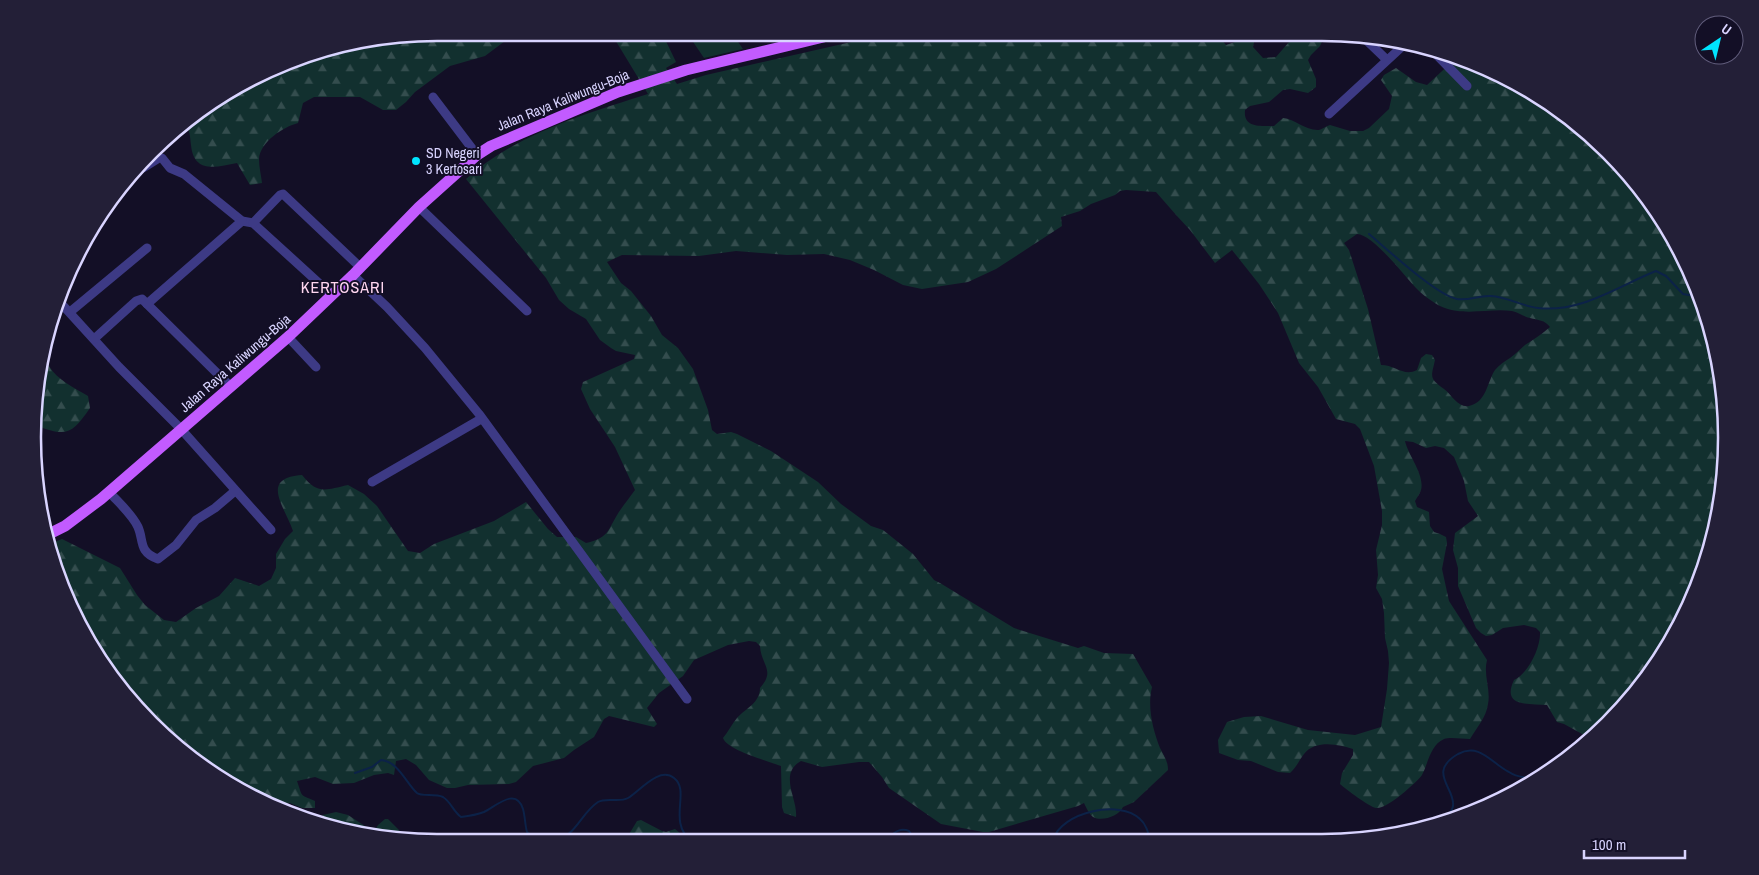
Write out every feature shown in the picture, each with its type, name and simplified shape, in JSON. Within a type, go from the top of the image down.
[{"type":"main road","name":"Jalan Raya Kaliwungu-Boja","points":[[53,532],[83,514],[288,337],[357,271],[419,207],[477,155],[491,146],[618,92],[686,70],[807,41]]},
{"type":"street","points":[[1371,45],[1386,60]]},
{"type":"street","points":[[1329,114],[1399,49]]},
{"type":"street","points":[[1442,60],[1467,86]]},
{"type":"street","points":[[433,97],[477,155]]},
{"type":"street","points":[[153,162],[162,158],[170,168],[184,174],[242,221],[253,223],[332,295]]},
{"type":"street","points":[[253,223],[283,194],[357,271],[425,348],[479,414],[687,699]]},
{"type":"street","points":[[419,207],[527,310]]},
{"type":"street","points":[[148,304],[242,221]]},
{"type":"street","points":[[70,312],[147,248]]},
{"type":"street","points":[[94,339],[138,300],[142,299],[231,387]]},
{"type":"street","points":[[64,306],[181,430],[270,530]]},
{"type":"street","points":[[288,337],[316,367]]},
{"type":"street","points":[[372,482],[481,419]]},
{"type":"street","points":[[109,492],[138,526],[141,542],[146,552],[158,560],[176,545],[196,520],[215,508],[235,491]]},
{"type":"green space","points":[[505,41],[485,56],[450,66],[415,92],[396,110],[383,110],[360,97],[314,97],[303,103],[298,123],[273,136],[263,147],[259,159],[262,183],[250,185],[237,163],[214,167],[196,161],[191,145],[189,129],[196,123],[239,94],[286,71],[310,62],[360,49],[412,42]]},
{"type":"green space","points":[[616,41],[666,41],[676,62],[666,68],[677,84],[706,75],[856,41],[1223,41],[1226,45],[1238,41],[1254,41],[1253,47],[1263,58],[1276,57],[1290,41],[1322,41],[1308,60],[1316,79],[1316,87],[1308,93],[1290,89],[1283,90],[1269,102],[1250,106],[1245,110],[1247,120],[1254,125],[1274,126],[1283,118],[1314,130],[1330,125],[1350,131],[1363,131],[1369,128],[1389,109],[1392,96],[1381,80],[1384,75],[1396,68],[1416,82],[1427,85],[1451,63],[1473,71],[1520,94],[1542,108],[1563,123],[1602,157],[1636,196],[1651,217],[1665,239],[1688,286],[1697,310],[1710,360],[1717,412],[1718,438],[1717,463],[1710,515],[1697,565],[1688,589],[1665,636],[1636,679],[1602,718],[1583,735],[1557,722],[1547,705],[1525,704],[1514,700],[1511,695],[1511,689],[1514,680],[1524,672],[1533,659],[1540,638],[1540,632],[1536,628],[1524,625],[1503,628],[1492,635],[1486,636],[1476,628],[1458,586],[1458,568],[1453,550],[1455,533],[1478,516],[1468,501],[1464,481],[1454,457],[1444,448],[1435,446],[1426,448],[1413,442],[1405,441],[1421,478],[1421,490],[1415,501],[1417,507],[1429,512],[1430,526],[1434,532],[1446,537],[1447,543],[1442,569],[1449,601],[1487,660],[1486,671],[1489,698],[1485,714],[1470,739],[1447,738],[1439,742],[1432,750],[1419,779],[1387,805],[1376,808],[1372,807],[1340,784],[1342,773],[1353,755],[1353,749],[1327,744],[1314,747],[1304,754],[1290,773],[1278,772],[1251,761],[1238,760],[1219,753],[1218,740],[1227,722],[1244,717],[1261,716],[1308,730],[1355,735],[1381,727],[1389,663],[1382,599],[1376,588],[1378,575],[1376,550],[1382,525],[1382,511],[1374,466],[1360,429],[1355,424],[1336,419],[1318,387],[1299,363],[1278,313],[1259,284],[1232,250],[1215,263],[1190,230],[1156,192],[1120,191],[1080,211],[1061,217],[1062,226],[996,269],[968,282],[922,289],[903,285],[850,260],[824,254],[787,255],[736,251],[699,256],[622,255],[607,262],[621,283],[631,291],[651,316],[662,335],[678,348],[693,369],[708,410],[712,430],[717,434],[731,432],[737,434],[771,451],[818,482],[841,504],[871,526],[883,530],[913,554],[934,580],[1014,628],[1078,648],[1084,646],[1104,653],[1133,654],[1152,687],[1150,702],[1153,726],[1157,741],[1167,761],[1168,770],[1134,802],[1123,807],[1118,813],[1110,817],[1101,819],[1093,817],[1084,803],[989,832],[983,832],[941,824],[889,788],[869,762],[822,767],[801,761],[794,766],[790,780],[796,817],[784,813],[782,807],[781,766],[740,751],[732,747],[723,738],[737,718],[758,698],[760,688],[767,677],[760,646],[756,642],[749,641],[728,645],[694,660],[683,676],[659,693],[647,708],[657,724],[654,727],[609,716],[604,719],[594,737],[564,758],[533,766],[516,782],[447,788],[429,780],[416,765],[406,759],[396,761],[394,775],[388,773],[374,775],[354,783],[333,784],[315,777],[297,781],[302,795],[315,801],[315,808],[302,808],[290,803],[286,804],[262,793],[239,781],[196,752],[157,718],[123,679],[94,636],[82,613],[62,565],[55,542],[62,539],[120,568],[145,605],[164,620],[176,622],[196,608],[219,596],[235,578],[259,586],[271,579],[276,568],[276,554],[285,539],[293,531],[278,495],[278,488],[281,482],[289,477],[302,475],[313,486],[322,489],[348,485],[364,494],[377,506],[408,551],[420,553],[434,544],[494,521],[526,502],[557,537],[576,537],[586,543],[605,535],[635,490],[615,447],[590,409],[581,389],[583,382],[634,359],[635,355],[611,348],[600,340],[586,319],[569,309],[559,300],[546,278],[466,179],[486,163],[529,138],[600,109],[648,94]],"holes":[[[1357,234],[1372,241],[1420,292],[1440,306],[1467,312],[1512,311],[1544,322],[1550,327],[1497,368],[1480,400],[1469,406],[1462,405],[1432,377],[1435,360],[1432,355],[1426,354],[1421,358],[1417,370],[1412,372],[1381,365],[1368,309],[1349,250],[1344,243]]]},
{"type":"green space","points":[[692,41],[738,41],[743,49],[704,58]]},
{"type":"green space","points":[[48,365],[52,371],[67,383],[88,396],[90,408],[79,423],[69,431],[56,432],[41,427]]},
{"type":"green space","points":[[336,812],[348,815],[367,827],[322,816]]},
{"type":"green space","points":[[385,819],[388,819],[401,832],[376,828]]},
{"type":"green space","points":[[641,820],[666,832],[675,829],[681,834],[629,834],[637,821]]},
{"type":"waterway","points":[[1369,234],[1425,281],[1448,296],[1457,299],[1491,296],[1538,308],[1569,306],[1599,297],[1656,271],[1666,276],[1683,294],[1692,296]]},
{"type":"waterway","points":[[1449,813],[1453,807],[1452,798],[1443,772],[1447,763],[1458,754],[1466,751],[1479,752],[1512,774],[1526,777]]},
{"type":"waterway","points":[[355,773],[372,767],[381,760],[387,761],[397,768],[417,793],[443,797],[461,817],[484,812],[505,800],[516,799],[520,802],[523,809],[527,832],[530,834]]},
{"type":"waterway","points":[[568,834],[598,802],[628,798],[650,781],[662,775],[674,778],[679,784],[681,825],[685,834]]},
{"type":"waterway","points":[[1056,834],[1067,822],[1079,816],[1106,809],[1131,813],[1142,821],[1149,834]]},
{"type":"waterway","points":[[893,834],[902,830],[909,831],[911,834]]},
{"type":"place","name":"SD Negeri 3 Kertosari","points":[[416,161]]},
{"type":"district","name":"KERTOSARI","points":[[343,287]]}]
